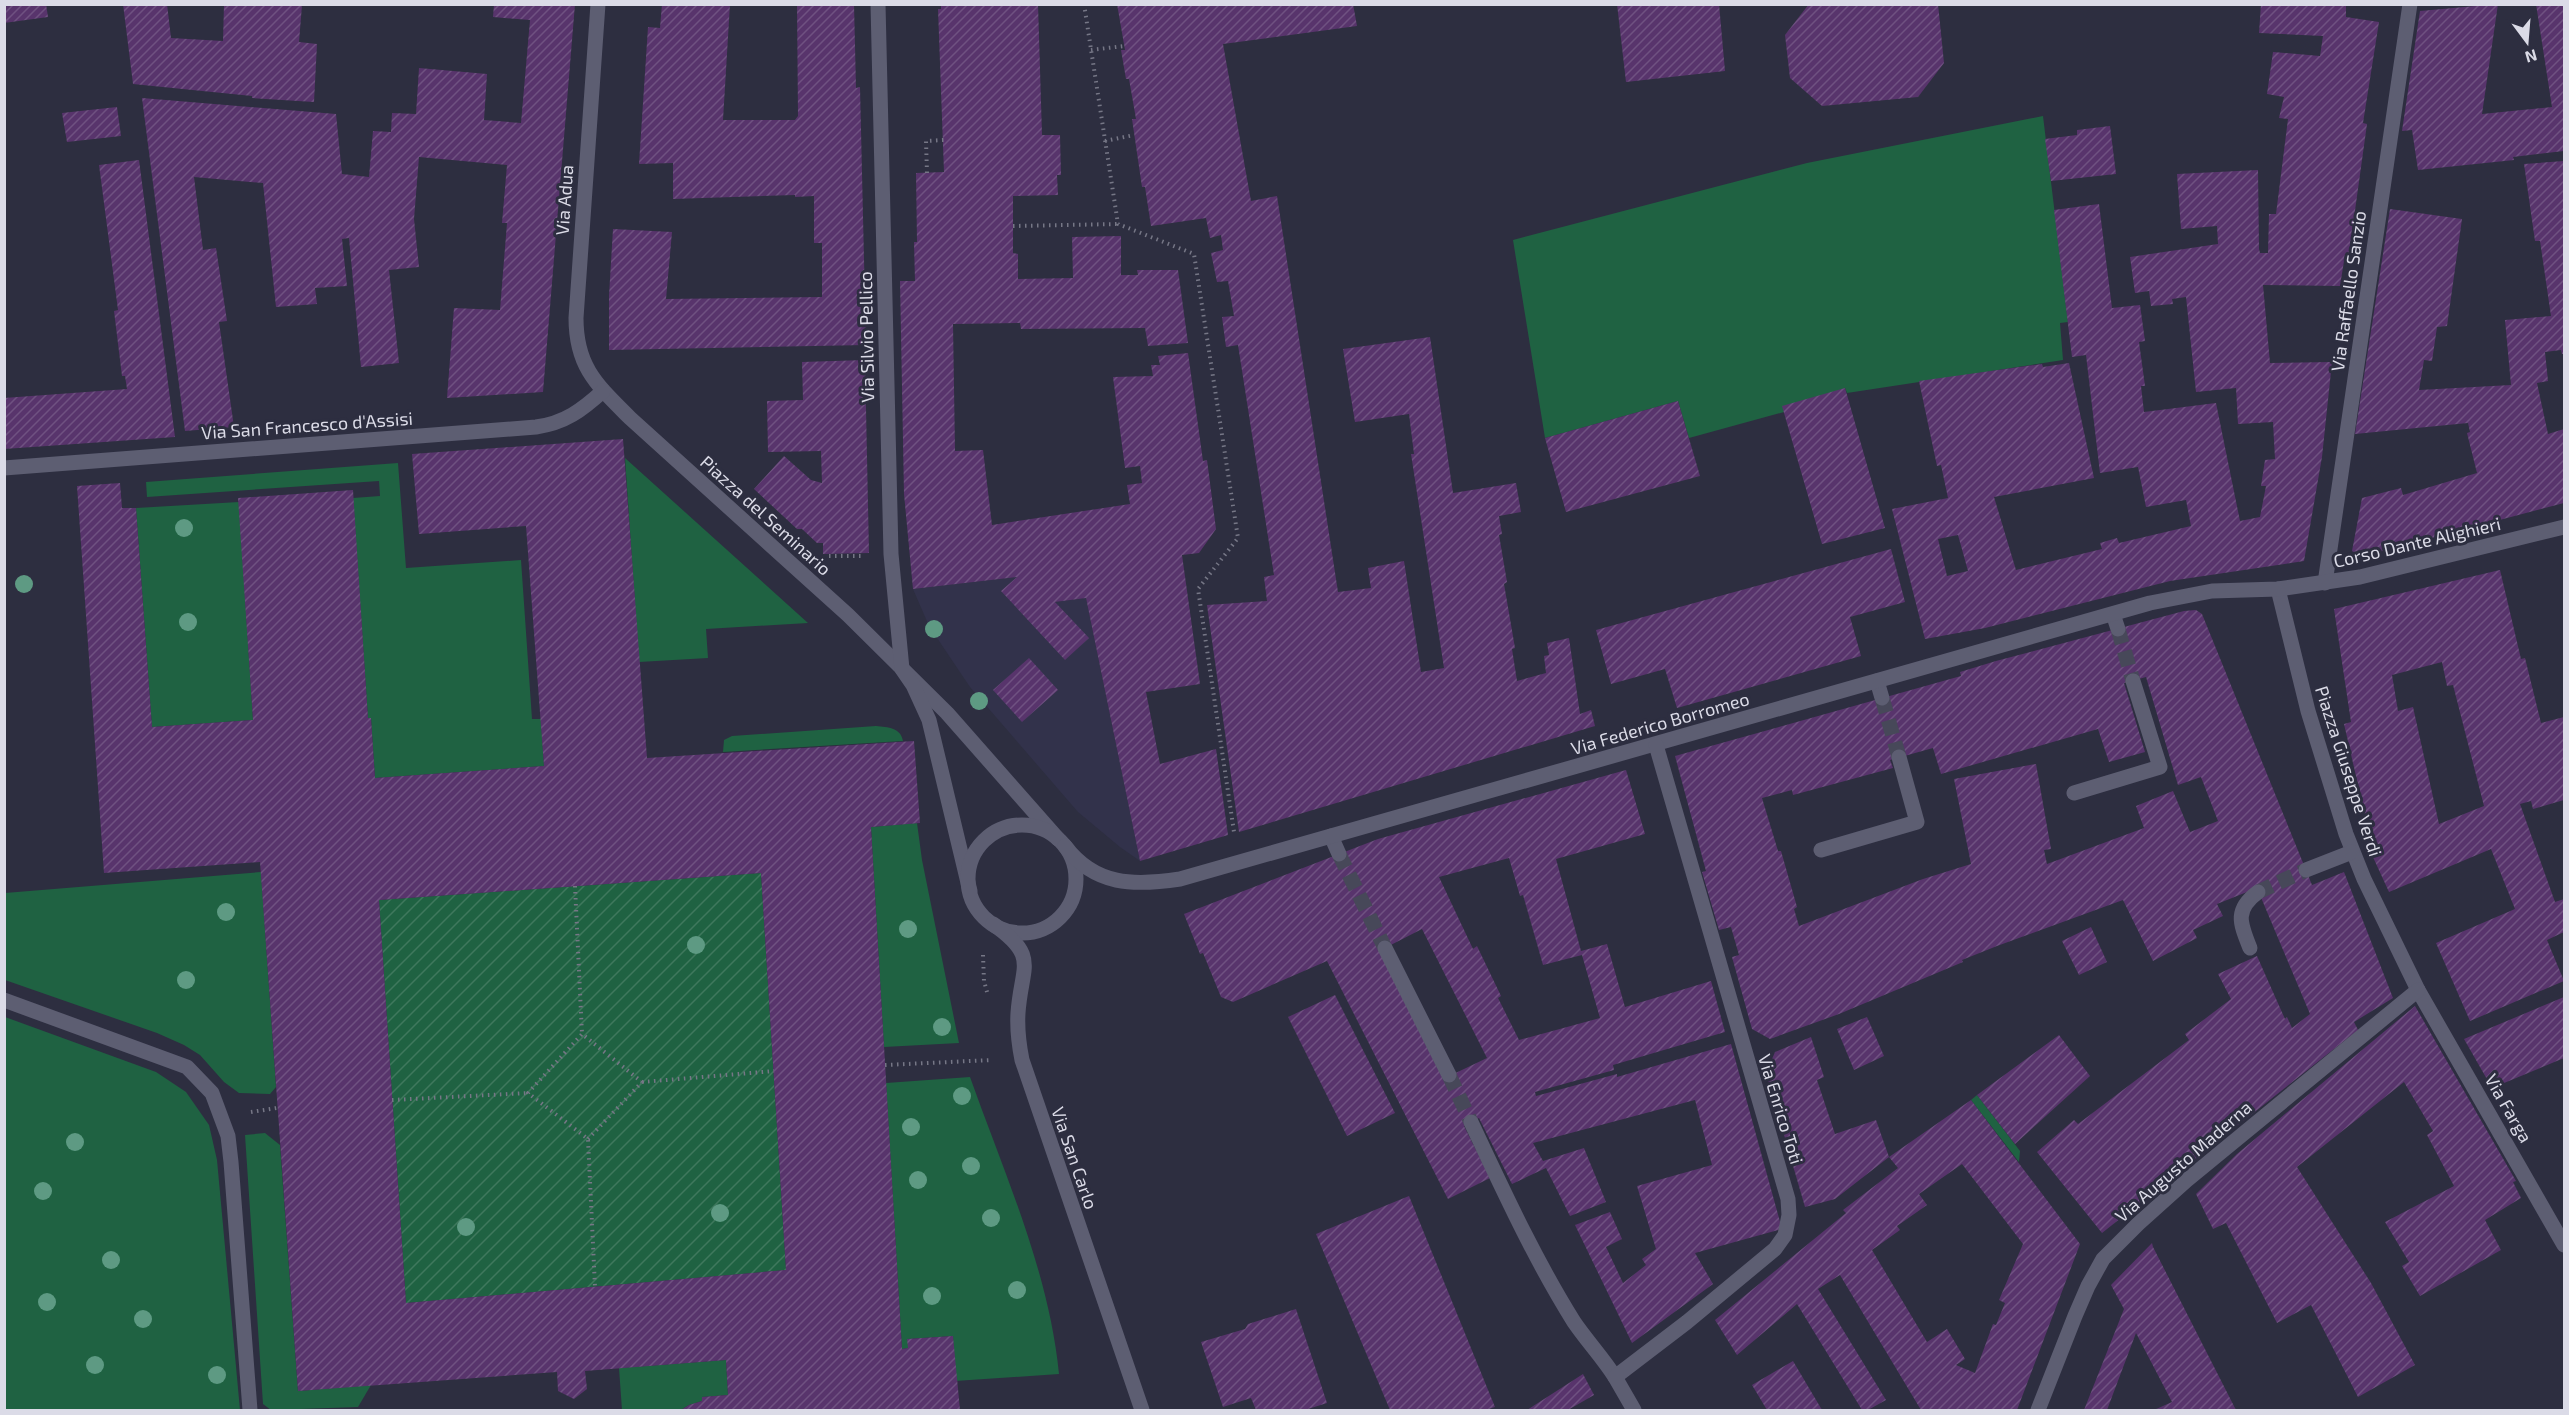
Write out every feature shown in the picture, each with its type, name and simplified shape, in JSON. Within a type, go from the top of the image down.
[{"type":"street","name":"Via Adua","points":[[598,4],[576,334],[582,361],[603,391]]},
{"type":"street","name":"Via Silvio Pellico","points":[[878,4],[891,554],[902,669]]},
{"type":"street","name":"Via Raffaello Sanzio","points":[[2325,583],[2410,4]]},
{"type":"street","name":"Via San Francesco d'Assisi","points":[[4,468],[536,427],[558,423],[577,414],[603,391]]},
{"type":"street","name":"Piazza del Seminario","points":[[603,391],[848,615],[947,713],[1062,842],[1073,862],[1076,880],[1072,898],[1063,913],[1049,925],[1032,932],[1007,930],[993,924],[976,906],[970,891],[930,720],[913,685],[902,669]]},
{"type":"street","name":"Corso Dante Alighieri","points":[[2277,589],[2360,577],[2565,527]]},
{"type":"street","name":"Via Federico Borromeo","points":[[1062,842],[1079,863],[1095,874],[1116,880],[1147,883],[1180,879],[2113,614],[2191,594],[2277,589]]},
{"type":"street","name":"Piazza Giuseppe Verdi","points":[[2277,589],[2308,711],[2352,852],[2418,990]]},
{"type":"street","points":[[2113,614],[2118,629]]},
{"type":"street","points":[[1877,681],[1882,698]]},
{"type":"street","points":[[2074,793],[2160,767],[2133,681]]},
{"type":"street","name":"Via Enrico Toti","points":[[1615,1377],[1761,1262],[1785,1235],[1789,1215],[1788,1198],[1656,745]]},
{"type":"street","points":[[1821,850],[1917,822],[1899,757]]},
{"type":"street","points":[[970,891],[969,867],[976,851],[986,839],[999,830],[1026,825],[1043,830],[1062,842]]},
{"type":"street","points":[[1331,837],[1339,854]]},
{"type":"street","points":[[2306,870],[2352,852]]},
{"type":"street","points":[[2250,948],[2241,920],[2241,909],[2248,899],[2258,892]]},
{"type":"street","name":"Via San Carlo","points":[[993,924],[1020,947],[1024,956],[1025,973],[1017,1016],[1022,1060],[1142,1410]]},
{"type":"street","points":[[1385,948],[1449,1075]]},
{"type":"street","name":"Via Farga","points":[[2418,990],[2565,1245]]},
{"type":"street","name":"Via Augusto Maderna","points":[[2038,1410],[2075,1316],[2103,1259],[2187,1180],[2418,990]]},
{"type":"street","points":[[4,1000],[187,1067],[212,1093],[223,1118],[230,1153],[250,1410]]},
{"type":"street","points":[[1471,1122],[1528,1242],[1591,1347],[1615,1377],[1634,1410]]},
{"type":"path","points":[[1084,4],[1118,224]]},
{"type":"path","points":[[1091,50],[1124,46]]},
{"type":"path","points":[[1105,141],[1134,135]]},
{"type":"path","points":[[927,173],[926,141],[944,140]]},
{"type":"path","points":[[1013,226],[1118,224],[1194,254],[1238,538],[1198,589],[1234,833]]},
{"type":"path","points":[[820,556],[871,556]]},
{"type":"path","points":[[528,1093],[582,1034],[574,886]]},
{"type":"path","points":[[582,1034],[642,1082]]},
{"type":"path","points":[[885,1065],[1022,1060]]},
{"type":"path","points":[[595,1287],[588,1139],[642,1082],[774,1071]]},
{"type":"path","points":[[392,1100],[528,1093],[588,1139]]},
{"type":"shaded area","points":[[1042,574],[1048,603],[1086,598],[1140,861],[1078,812],[970,687],[929,626],[913,589]]},
{"type":"green space","points":[[2043,116],[2068,322],[2060,323],[2063,360],[1847,393],[1845,388],[1784,412],[1689,438],[1678,401],[1545,438],[1513,240],[1807,163]]},
{"type":"green space","points":[[625,458],[808,623],[706,629],[708,658],[639,662]]},
{"type":"green space","points":[[398,463],[406,568],[521,560],[532,719],[541,719],[544,766],[375,778],[371,718],[368,718],[353,498],[380,496],[379,481],[147,497],[146,482]]},
{"type":"green space","points":[[239,502],[253,720],[152,727],[136,508]]},
{"type":"green space","points":[[876,726],[897,731],[903,741],[723,752],[724,740],[732,736]]},
{"type":"green space","points":[[917,823],[922,860],[959,1043],[884,1047],[871,827]]},
{"type":"green space","points":[[261,872],[276,1087],[270,1094],[239,1093],[224,1082],[200,1055],[157,1033],[5,980],[5,893]]},
{"type":"green space","points":[[761,873],[786,1270],[406,1303],[379,900]]},
{"type":"green space","points":[[5,1017],[156,1072],[186,1092],[209,1125],[217,1160],[240,1410],[5,1410]]},
{"type":"green space","points":[[970,1077],[1035,1260],[1054,1336],[1059,1374],[955,1381],[953,1336],[908,1339],[908,1348],[902,1349],[886,1083]]},
{"type":"green space","points":[[1977,1095],[2020,1151],[2019,1162],[1971,1100]]},
{"type":"green space","points":[[265,1133],[280,1145],[298,1391],[371,1385],[358,1407],[271,1410],[263,1404],[245,1135]]},
{"type":"green space","points":[[726,1360],[728,1395],[702,1397],[702,1401],[681,1410],[622,1410],[619,1368]]},
{"type":"building","points":[[4,4],[46,4],[48,17],[4,23]]},
{"type":"building","points":[[123,4],[167,4],[171,38],[223,41],[224,5],[302,5],[299,42],[317,44],[314,102],[252,98],[252,96],[133,84]]},
{"type":"building","points":[[494,4],[575,4],[543,392],[447,398],[454,308],[500,310],[507,223],[502,223],[507,165],[419,157],[414,219],[419,267],[389,270],[399,363],[361,367],[349,238],[342,239],[347,286],[315,288],[317,304],[276,307],[263,183],[194,177],[203,250],[216,248],[227,321],[219,322],[234,427],[185,431],[142,98],[336,114],[342,174],[369,177],[373,131],[391,132],[392,113],[416,114],[419,68],[487,74],[484,120],[521,123],[530,20],[493,17]]},
{"type":"building","points":[[662,4],[730,4],[723,120],[795,120],[798,116],[797,4],[854,4],[856,88],[860,87],[866,345],[609,350],[613,229],[672,232],[666,299],[822,297],[822,243],[814,243],[814,196],[673,199],[673,163],[639,164],[648,27],[660,28]]},
{"type":"building","points":[[941,4],[1038,4],[1042,135],[1060,135],[1061,175],[1057,175],[1058,195],[1013,196],[1013,253],[1018,254],[1018,279],[1073,278],[1072,237],[1121,236],[1121,275],[1138,275],[1137,270],[1178,270],[1188,343],[1148,346],[1145,328],[1021,329],[1020,323],[953,324],[955,451],[983,450],[992,525],[1130,504],[1127,485],[1142,483],[1140,466],[1125,468],[1113,377],[1153,376],[1151,365],[1160,365],[1158,356],[1188,353],[1203,461],[1207,460],[1216,529],[1199,553],[1182,555],[1200,684],[1146,692],[1160,764],[1216,749],[1228,835],[1140,861],[1086,598],[1055,602],[1089,638],[1065,660],[1001,591],[1017,577],[913,589],[904,494],[900,281],[915,281],[916,173],[944,172],[938,9],[941,9]]},
{"type":"building","points":[[1117,4],[1353,4],[1357,26],[1223,44],[1251,201],[1277,196],[1338,592],[1371,588],[1368,568],[1404,561],[1421,672],[1444,668],[1411,454],[1414,454],[1409,414],[1355,422],[1343,349],[1430,337],[1453,493],[1516,483],[1521,512],[1499,516],[1502,534],[1499,535],[1507,582],[1504,584],[1515,648],[1512,649],[1517,681],[1546,673],[1544,656],[1549,655],[1547,643],[1569,638],[1580,714],[1591,710],[1595,726],[1239,832],[1207,605],[1267,601],[1264,577],[1274,575],[1238,345],[1226,347],[1222,317],[1234,316],[1228,281],[1217,282],[1211,253],[1223,250],[1221,235],[1210,238],[1206,218],[1151,226],[1145,187],[1142,187],[1132,119],[1136,119],[1121,50],[1125,50]]},
{"type":"building","points":[[1617,4],[1719,4],[1725,71],[1626,82]]},
{"type":"building","points":[[1809,4],[1938,4],[1944,63],[1918,97],[1822,106],[1790,78],[1785,35]]},
{"type":"building","points":[[2261,4],[2346,4],[2346,17],[2379,22],[2363,123],[2367,124],[2348,261],[2344,261],[2340,286],[2263,285],[2270,363],[2332,362],[2322,457],[2304,561],[2170,581],[1985,628],[1925,639],[1892,509],[1948,498],[1941,465],[1937,466],[1919,381],[2042,364],[2043,367],[2069,363],[2094,478],[1994,497],[2016,570],[2102,549],[2100,543],[2117,538],[2119,543],[2191,526],[2186,500],[2146,507],[2138,467],[2100,473],[2086,355],[2072,357],[2054,210],[2099,204],[2112,308],[2140,305],[2145,341],[2139,342],[2145,386],[2141,386],[2144,412],[2216,403],[2240,521],[2260,517],[2266,486],[2261,486],[2265,460],[2275,459],[2273,422],[2238,424],[2236,388],[2196,392],[2186,297],[2172,299],[2173,304],[2151,306],[2149,291],[2135,293],[2130,257],[2218,244],[2217,226],[2181,229],[2177,174],[2258,170],[2259,249],[2260,253],[2268,253],[2269,214],[2276,214],[2288,119],[2279,118],[2284,97],[2267,94],[2273,52],[2320,56],[2323,36],[2259,33]],"holes":[[[1958,535],[1968,571],[1947,576],[1938,539]]]},
{"type":"building","points":[[2498,4],[2482,114],[2552,107],[2536,4],[2564,4],[2564,151],[2513,157],[2514,160],[2418,170],[2412,130],[2402,131],[2420,11]]},
{"type":"building","points":[[117,107],[121,136],[67,142],[62,113]]},
{"type":"building","points":[[2110,126],[2116,174],[2051,181],[2045,139],[2077,135],[2077,130]]},
{"type":"building","points":[[139,160],[175,437],[4,449],[4,398],[127,389],[125,376],[122,376],[114,311],[118,310],[99,165]]},
{"type":"building","points":[[2564,161],[2564,354],[2561,350],[2545,352],[2548,381],[2537,383],[2548,434],[2564,429],[2564,503],[2360,557],[2352,551],[2362,498],[2401,488],[2403,495],[2477,473],[2467,433],[2470,432],[2468,423],[2355,434],[2390,209],[2462,219],[2447,326],[2437,327],[2432,361],[2424,360],[2419,390],[2511,385],[2505,320],[2551,316],[2540,241],[2535,241],[2524,164]]},
{"type":"building","points":[[865,360],[869,553],[823,554],[823,543],[817,543],[802,529],[797,529],[754,489],[784,456],[811,480],[822,483],[821,451],[768,452],[767,401],[803,400],[802,362]]},
{"type":"building","points":[[1845,388],[1885,528],[1822,544],[1782,406]]},
{"type":"building","points":[[1678,401],[1700,476],[1566,512],[1545,438]]},
{"type":"building","points":[[623,439],[647,758],[914,741],[920,823],[871,827],[902,1349],[908,1348],[907,1339],[953,1336],[960,1410],[681,1410],[702,1401],[702,1397],[728,1395],[726,1360],[585,1371],[587,1389],[574,1399],[558,1391],[557,1372],[298,1391],[260,862],[104,873],[77,486],[120,483],[122,508],[136,508],[152,727],[253,720],[238,498],[353,490],[368,718],[371,718],[375,778],[544,766],[526,526],[419,534],[412,454]],"holes":[[[761,873],[786,1270],[406,1303],[379,900]]]},
{"type":"building","points":[[1891,549],[1905,602],[1850,617],[1861,656],[1677,708],[1665,669],[1611,684],[1596,630]]},
{"type":"building","points":[[2500,570],[2521,659],[2525,658],[2541,723],[2564,717],[2564,800],[2533,809],[2531,801],[2520,804],[2555,902],[2564,899],[2564,932],[2547,940],[2564,981],[2470,1021],[2436,943],[2515,909],[2491,849],[2389,892],[2372,855],[2374,854],[2344,724],[2351,722],[2334,609]],"holes":[[[2442,662],[2447,686],[2453,685],[2484,806],[2439,824],[2413,707],[2398,711],[2392,675]]]},
{"type":"building","points":[[2196,610],[2202,614],[2312,885],[2344,872],[2393,998],[2354,1022],[2358,1030],[2102,1233],[2037,1152],[2074,1120],[2078,1124],[2189,1040],[2185,1034],[2231,999],[2218,974],[2257,956],[2285,1019],[2287,1017],[2292,1028],[2310,1014],[2257,888],[2217,904],[2223,916],[2193,930],[2197,938],[2153,961],[2123,900],[1997,946],[1839,1014],[1770,1039],[1752,1029],[1732,957],[1739,955],[1731,927],[1719,930],[1702,872],[1706,871],[1675,756],[1961,676],[1960,672],[1996,661],[2184,611]],"holes":[[[2146,677],[2178,785],[2201,777],[2218,821],[2190,832],[2173,791],[2136,806],[2144,828],[2047,864],[2044,850],[2051,849],[2036,764],[1954,779],[1971,864],[1923,879],[1799,926],[1794,909],[1797,907],[1781,851],[1778,851],[1762,798],[1792,790],[1793,795],[1893,768],[1890,760],[1933,748],[1941,774],[2098,729],[2109,762],[2145,752],[2124,683]]]},
{"type":"building","points":[[1029,658],[1058,690],[1022,722],[993,690]]},
{"type":"building","points":[[1626,770],[1645,834],[1556,859],[1581,951],[1607,944],[1625,1007],[1711,981],[1725,1032],[1613,1065],[1614,1070],[1535,1092],[1536,1096],[1617,1074],[1617,1077],[1731,1044],[1782,1229],[1695,1253],[1713,1284],[1632,1343],[1575,1225],[1610,1212],[1622,1239],[1606,1247],[1623,1283],[1646,1265],[1642,1259],[1656,1249],[1637,1186],[1712,1165],[1695,1100],[1533,1143],[1543,1161],[1584,1148],[1606,1202],[1570,1216],[1546,1168],[1512,1184],[1479,1118],[1464,1126],[1490,1178],[1448,1199],[1327,961],[1233,1002],[1221,997],[1184,914],[1378,839]],"holes":[[[1509,858],[1520,896],[1523,895],[1543,965],[1582,955],[1600,1018],[1519,1040],[1498,998],[1501,996],[1477,946],[1473,949],[1439,877]],[[1422,929],[1487,1058],[1443,1079],[1379,951]]]},
{"type":"building","points":[[2091,927],[2107,962],[2079,975],[2062,941]]},
{"type":"building","points":[[1335,995],[1395,1113],[1347,1136],[1288,1017]]},
{"type":"building","points":[[2564,997],[2564,1058],[2492,1088],[2464,1039]]},
{"type":"building","points":[[2415,1006],[2516,1181],[2513,1182],[2521,1198],[2485,1220],[2501,1250],[2420,1296],[2402,1266],[2409,1262],[2385,1222],[2454,1186],[2427,1135],[2433,1131],[2404,1082],[2297,1167],[2371,1283],[2415,1365],[2358,1397],[2311,1305],[2277,1323],[2226,1223],[2213,1229],[2196,1194],[2237,1154]]},
{"type":"building","points":[[1867,1017],[1884,1056],[1854,1070],[1837,1029]]},
{"type":"building","points":[[2059,1035],[2090,1076],[2015,1144],[1977,1095]]},
{"type":"building","points":[[1811,1037],[1824,1077],[1817,1080],[1835,1134],[1876,1120],[1889,1157],[1835,1199],[1805,1207],[1766,1073],[1775,1052]]},
{"type":"building","points":[[1971,1100],[2080,1244],[2017,1410],[1921,1410],[1840,1275],[1818,1289],[1886,1400],[1868,1410],[1862,1410],[1797,1304],[1737,1355],[1715,1320],[1846,1213],[1843,1210],[1898,1168],[1889,1157]],"holes":[[[1962,1164],[2023,1244],[1999,1300],[2005,1303],[1996,1325],[1993,1324],[1975,1373],[1956,1365],[1965,1359],[1947,1329],[1927,1342],[1872,1250],[1900,1230],[1897,1226],[1927,1205],[1919,1194]]]},
{"type":"building","points":[[1409,1196],[1495,1407],[1486,1410],[1390,1410],[1316,1234]]},
{"type":"building","points":[[2152,1243],[2236,1410],[2154,1410],[2172,1402],[2136,1333],[2107,1410],[2084,1410],[2124,1309],[2111,1285]]},
{"type":"building","points":[[1296,1309],[1327,1403],[1305,1410],[1256,1410],[1251,1398],[1223,1407],[1201,1342],[1245,1329],[1248,1324]]},
{"type":"building","points":[[1793,1361],[1822,1410],[1767,1410],[1752,1385]]},
{"type":"building","points":[[1583,1374],[1594,1395],[1568,1410],[1527,1410]]},
{"type":"tunnel","points":[[2118,629],[2133,681]]},
{"type":"tunnel","points":[[1882,698],[1899,757]]},
{"type":"tunnel","points":[[1339,854],[1385,948]]},
{"type":"tunnel","points":[[2258,892],[2306,870]]},
{"type":"tunnel","points":[[1449,1075],[1471,1122]]}]
